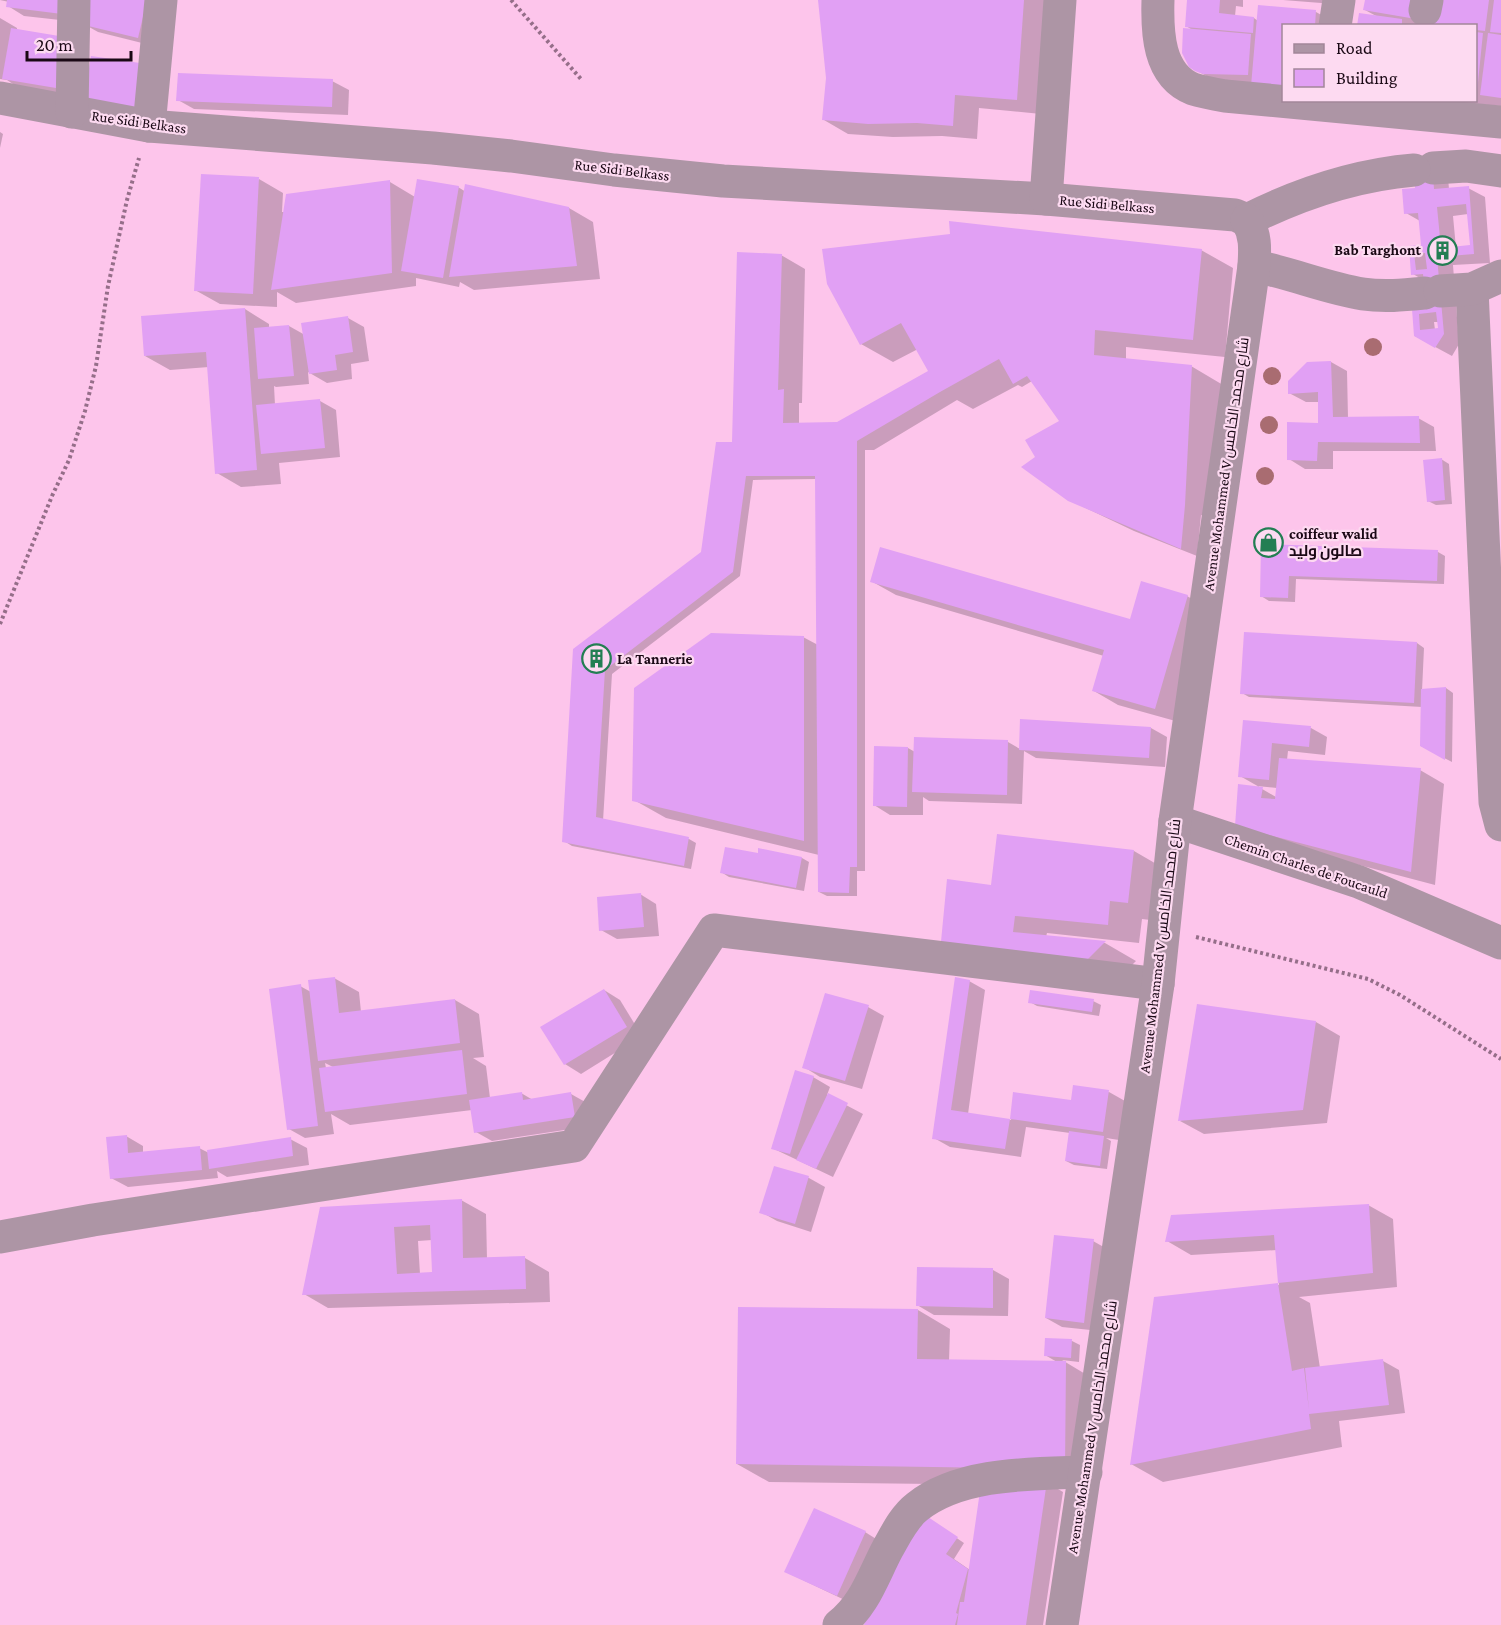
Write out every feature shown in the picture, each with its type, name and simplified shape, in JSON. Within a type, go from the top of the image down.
[{"type":"street","points":[[72,112],[74,0]]},
{"type":"street","points":[[149,126],[161,0]]},
{"type":"street","points":[[1046,199],[1060,0]]},
{"type":"street","points":[[1158,0],[1159,42],[1169,70],[1177,80],[1192,88],[1225,96],[1282,100]]},
{"type":"street","points":[[1335,24],[1339,0]]},
{"type":"street","name":"Rue Sidi Belkass","points":[[0,98],[149,126],[444,149],[723,181],[1046,199],[1222,213],[1246,220]]},
{"type":"street","points":[[1325,103],[1501,122]]},
{"type":"street","points":[[1246,220],[1278,204],[1327,187],[1380,173],[1466,166],[1501,171]]},
{"type":"street","name":"Avenue Mohammed V شارع محمد الخامس","points":[[1062,1625],[1158,984],[1175,821],[1254,266],[1256,243],[1253,230],[1246,220]]},
{"type":"street","points":[[1254,266],[1363,294],[1399,296],[1487,282],[1495,802],[1501,825]]},
{"type":"street","name":"Chemin Charles de Foucauld","points":[[1175,821],[1359,882],[1501,943]]},
{"type":"street","points":[[0,1237],[93,1220],[574,1146],[714,930],[1158,984]]},
{"type":"street","points":[[839,1625],[852,1614],[866,1596],[877,1569],[904,1521],[915,1508],[929,1499],[949,1489],[990,1479],[1021,1474],[1086,1472]]},
{"type":"path","points":[[511,0],[581,79]]},
{"type":"path","points":[[0,624],[69,460],[85,411],[96,366],[108,286],[127,200],[149,126]]},
{"type":"path","points":[[1163,928],[1368,979],[1400,995],[1501,1059]]},
{"type":"building","points":[[7,0],[64,0],[62,14],[6,7]]},
{"type":"building","points":[[86,0],[147,0],[138,38],[80,24]]},
{"type":"building","points":[[818,0],[1024,0],[1017,100],[955,95],[953,126],[917,123],[868,124],[822,120],[826,78]]},
{"type":"building","points":[[1187,0],[1220,0],[1219,13],[1254,17],[1253,33],[1185,27]]},
{"type":"building","points":[[1365,0],[1419,0],[1416,19],[1363,10]]},
{"type":"building","points":[[1436,0],[1489,0],[1485,31],[1477,30],[1477,24],[1433,24]]},
{"type":"building","points":[[1494,0],[1501,0],[1501,33],[1490,32]]},
{"type":"building","points":[[1258,5],[1316,10],[1315,24],[1282,24],[1282,89],[1251,86]]},
{"type":"building","points":[[1359,13],[1402,19],[1402,24],[1357,24]]},
{"type":"building","points":[[11,28],[71,38],[62,89],[2,79]]},
{"type":"building","points":[[1183,28],[1251,34],[1248,75],[1203,74],[1189,67],[1182,53]]},
{"type":"building","points":[[1477,32],[1483,33],[1477,92]]},
{"type":"building","points":[[1488,33],[1501,35],[1501,98],[1480,95]]},
{"type":"building","points":[[91,56],[147,64],[139,112],[83,104]]},
{"type":"building","points":[[178,73],[333,79],[332,107],[176,101]]},
{"type":"building","name":"Bab Targhont","points":[[1414,170],[1433,175],[1434,189],[1469,186],[1474,254],[1437,257],[1444,334],[1435,348],[1414,336],[1412,309],[1425,293],[1423,274],[1411,275],[1409,246],[1421,245],[1418,213],[1404,214],[1402,189],[1415,188]],"holes":[[[1466,204],[1470,245],[1441,248],[1437,207]],[[1414,253],[1425,253],[1427,269],[1416,270]],[[1436,312],[1438,328],[1420,330],[1419,314]]]},
{"type":"building","points":[[201,174],[259,177],[253,294],[194,291]]},
{"type":"building","points":[[417,179],[459,186],[443,278],[401,271]]},
{"type":"building","points":[[390,180],[392,273],[271,290],[286,194]]},
{"type":"building","points":[[465,184],[569,207],[577,266],[449,277]]},
{"type":"building","points":[[949,221],[1202,249],[1193,340],[1095,330],[1094,355],[1192,365],[1181,549],[1068,501],[1021,467],[1035,457],[1025,440],[1059,421],[1027,376],[1013,384],[999,359],[857,441],[857,867],[850,867],[849,893],[818,892],[815,476],[746,476],[733,572],[605,670],[596,817],[689,837],[684,866],[562,842],[573,649],[701,552],[716,442],[732,442],[737,252],[782,254],[778,390],[784,389],[783,423],[837,422],[928,371],[901,323],[860,345],[827,284],[822,249],[950,234]]},
{"type":"building","points":[[245,308],[257,470],[215,474],[206,352],[144,356],[141,316]]},
{"type":"building","points":[[348,316],[353,352],[335,355],[337,370],[309,374],[301,323]]},
{"type":"building","points":[[289,325],[294,376],[258,379],[254,328]]},
{"type":"building","points":[[1331,361],[1333,417],[1419,416],[1420,443],[1318,442],[1317,461],[1287,460],[1287,422],[1318,423],[1318,392],[1288,394],[1288,381],[1307,362]]},
{"type":"building","points":[[320,399],[325,448],[261,454],[256,405]]},
{"type":"building","points":[[1442,458],[1445,500],[1427,502],[1423,460]]},
{"type":"building","points":[[1261,544],[1438,550],[1437,581],[1289,576],[1288,598],[1260,597]]},
{"type":"building","points":[[880,547],[1130,619],[1141,581],[1188,595],[1155,709],[1092,691],[1104,650],[870,582]]},
{"type":"building","points":[[1244,632],[1417,642],[1414,703],[1240,694]]},
{"type":"building","points":[[711,633],[804,636],[804,841],[632,801],[634,688]]},
{"type":"building","points":[[1446,687],[1445,760],[1420,746],[1421,689]]},
{"type":"building","points":[[1020,719],[1151,727],[1149,758],[1019,750]]},
{"type":"building","points":[[1243,720],[1311,726],[1309,747],[1272,743],[1269,780],[1238,777]]},
{"type":"building","points":[[914,737],[1008,740],[1007,795],[912,792]]},
{"type":"building","points":[[874,746],[908,747],[907,807],[873,806]]},
{"type":"building","points":[[1279,758],[1421,768],[1411,872],[1235,826],[1238,784],[1263,787],[1261,798],[1275,799]]},
{"type":"building","points":[[997,834],[1134,850],[1128,903],[1110,901],[1108,925],[1015,916],[1013,932],[1106,941],[1081,966],[940,952],[947,879],[991,885]]},
{"type":"building","points":[[725,847],[758,853],[758,848],[802,857],[796,888],[720,873]]},
{"type":"building","points":[[641,893],[644,927],[599,931],[597,897]]},
{"type":"building","points":[[335,977],[339,1013],[455,999],[460,1043],[318,1061],[308,980]]},
{"type":"building","points":[[955,977],[970,980],[951,1110],[1010,1119],[1005,1149],[932,1139]]},
{"type":"building","points":[[301,984],[318,1126],[287,1130],[269,989]]},
{"type":"building","points":[[604,989],[627,1027],[564,1065],[540,1027]]},
{"type":"building","points":[[1030,990],[1094,999],[1092,1012],[1028,1003]]},
{"type":"building","points":[[825,993],[869,1005],[845,1081],[802,1068]]},
{"type":"building","points":[[1197,1004],[1316,1021],[1303,1110],[1178,1121]]},
{"type":"building","points":[[462,1050],[467,1094],[325,1112],[319,1068]]},
{"type":"building","points":[[795,1070],[814,1076],[790,1154],[771,1149]]},
{"type":"building","points":[[1073,1085],[1109,1090],[1103,1132],[1010,1119],[1013,1092],[1071,1100]]},
{"type":"building","points":[[522,1092],[523,1100],[571,1092],[575,1117],[474,1133],[469,1100]]},
{"type":"building","points":[[828,1093],[848,1103],[816,1169],[796,1160]]},
{"type":"building","points":[[1069,1131],[1104,1136],[1100,1166],[1065,1161]]},
{"type":"building","points":[[127,1135],[128,1153],[200,1146],[202,1170],[110,1179],[106,1137]]},
{"type":"building","points":[[291,1137],[293,1156],[209,1169],[207,1150]]},
{"type":"building","points":[[774,1166],[809,1176],[795,1224],[759,1213]]},
{"type":"building","points":[[462,1199],[463,1258],[525,1256],[526,1289],[302,1295],[320,1207]],"holes":[[[430,1225],[432,1272],[397,1274],[394,1227]]]},
{"type":"building","points":[[1369,1204],[1373,1273],[1278,1283],[1274,1235],[1165,1242],[1171,1215]]},
{"type":"building","points":[[1054,1235],[1094,1239],[1084,1323],[1045,1318]]},
{"type":"building","points":[[917,1267],[993,1268],[993,1308],[916,1306]]},
{"type":"building","points":[[1278,1283],[1292,1371],[1304,1368],[1309,1410],[1305,1368],[1383,1359],[1389,1405],[1309,1414],[1311,1429],[1130,1465],[1154,1297]]},
{"type":"building","points":[[738,1307],[918,1309],[917,1359],[1066,1361],[1065,1469],[736,1464]]},
{"type":"building","points":[[1045,1338],[1072,1339],[1071,1358],[1044,1356]]},
{"type":"building","points":[[1047,1481],[1026,1625],[957,1625],[960,1602],[964,1602],[980,1491]]},
{"type":"building","points":[[814,1508],[866,1531],[837,1596],[784,1572]]},
{"type":"building","points":[[925,1515],[958,1537],[946,1554],[968,1569],[955,1625],[864,1625],[873,1590]]},
{"type":"place","name":"Bab Targhont","points":[[1442,250]]},
{"type":"place","name":"coiffeur walid صالون وليد","points":[[1268,543]]},
{"type":"place","name":"La Tannerie","points":[[596,659]]}]
